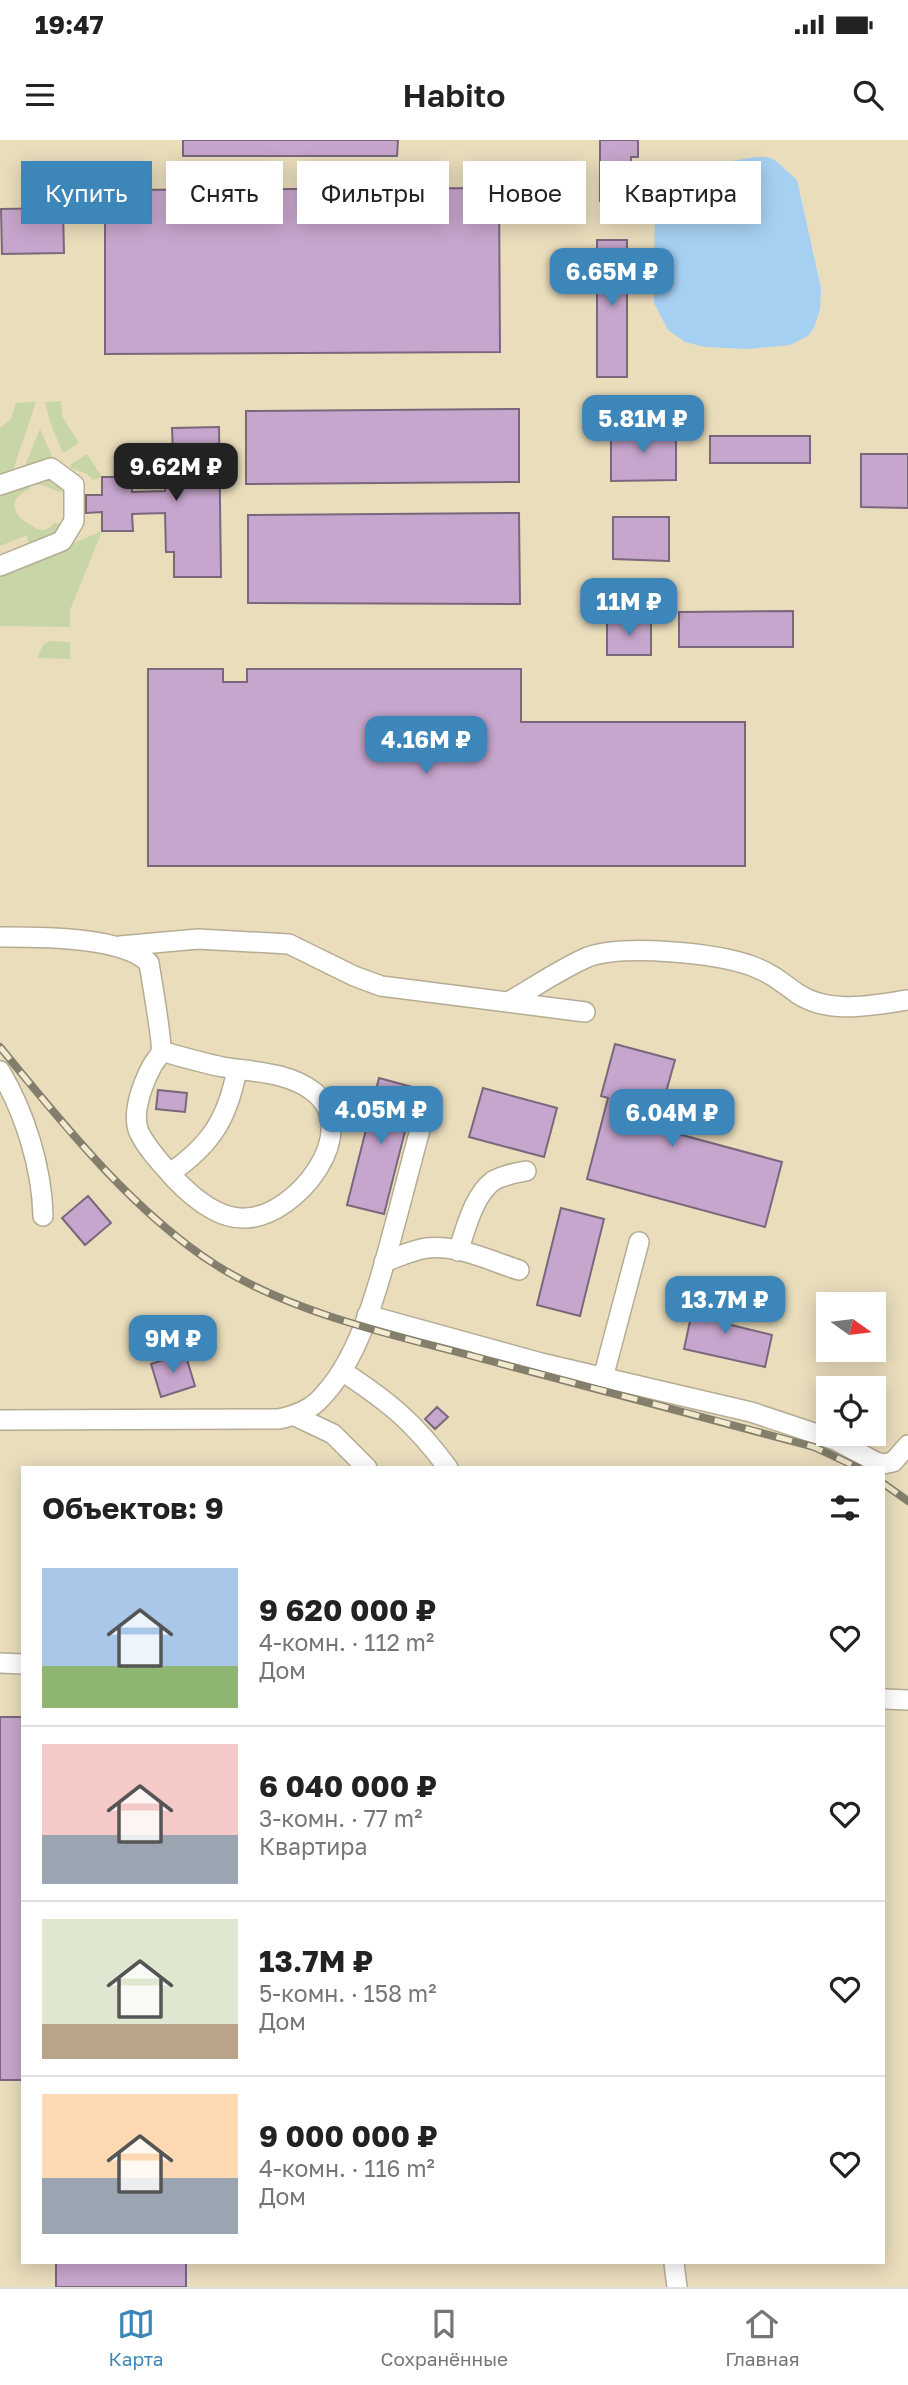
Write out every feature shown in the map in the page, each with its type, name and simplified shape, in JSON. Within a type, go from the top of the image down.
[{"type":"lane","points":[[0,485],[51,468],[74,485],[74,522],[62,541],[0,566]]},
{"type":"lane","points":[[0,937],[45,937],[116,946],[198,939],[276,942],[301,948],[354,976],[381,986],[585,1012]]},
{"type":"lane","points":[[116,946],[142,956],[149,963],[161,1051],[144,1082],[136,1119],[143,1139],[170,1173],[202,1202],[225,1214],[245,1219],[264,1214],[289,1200],[315,1175],[321,1164],[332,1122],[322,1099],[306,1086],[249,1069],[237,1069],[161,1051]]},
{"type":"lane","points":[[508,1002],[589,957],[626,951],[725,959],[750,965],[779,978],[799,995],[834,1005],[860,1007],[908,1000]]},
{"type":"lane","points":[[170,1173],[198,1152],[216,1132],[226,1109],[237,1069]]},
{"type":"lane","points":[[0,1071],[35,1155],[43,1191],[43,1216]]},
{"type":"lane","points":[[0,1420],[279,1419],[306,1410],[342,1371],[367,1315],[428,1099]]},
{"type":"lane","points":[[458,1251],[476,1203],[485,1190],[505,1175],[526,1171]]},
{"type":"lane","points":[[603,1378],[639,1242]]},
{"type":"lane","points":[[384,1262],[423,1248],[458,1251],[519,1270]]},
{"type":"lane","points":[[367,1315],[491,1350],[776,1420],[835,1440],[883,1464],[893,1462],[908,1445]]},
{"type":"lane","points":[[342,1371],[400,1412],[417,1428],[446,1466]]},
{"type":"lane","points":[[293,1415],[333,1434],[365,1466]]},
{"type":"lane","points":[[0,1663],[21,1664]]},
{"type":"lane","points":[[885,1699],[908,1700]]},
{"type":"lane","points":[[674,2264],[677,2287]]},
{"type":"shaded area","points":[[0,140],[908,140],[908,2287],[0,2287]]},
{"type":"green space","points":[[61,401],[62,416],[79,443],[63,453],[45,402]]},
{"type":"green space","points":[[36,402],[12,473],[0,477],[0,428],[11,419],[16,403]]},
{"type":"green space","points":[[40,429],[53,459],[23,470]]},
{"type":"green space","points":[[87,454],[102,477],[93,480],[87,474],[71,468],[70,465]]},
{"type":"green space","points":[[47,477],[59,482],[66,491],[29,485],[30,489],[16,500],[15,509],[21,518],[40,530],[63,521],[66,523],[61,532],[29,547],[27,535],[0,546],[0,492]]},
{"type":"green space","points":[[102,531],[70,610],[70,627],[0,626],[0,574]]},
{"type":"green space","points":[[50,641],[70,642],[70,659],[37,658],[43,645]]},
{"type":"water","points":[[767,157],[775,160],[797,180],[821,288],[820,309],[814,328],[808,336],[790,345],[748,349],[705,347],[685,342],[668,330],[654,303],[655,224],[761,224],[761,161],[731,161]]},
{"type":"building","points":[[183,140],[398,140],[397,156],[183,156]]},
{"type":"building","points":[[600,140],[638,140],[638,157],[631,157],[631,161],[600,161]]},
{"type":"building","points":[[449,188],[463,188],[463,224],[499,224],[500,352],[105,354],[105,224],[152,224],[152,190],[166,190],[166,224],[283,224],[283,189],[297,189],[297,224],[449,224]]},
{"type":"building","points":[[1,209],[21,209],[21,224],[63,224],[64,253],[2,254]]},
{"type":"building","points":[[597,240],[627,240],[627,377],[597,377]]},
{"type":"building","points":[[519,409],[519,482],[246,484],[246,411]]},
{"type":"building","points":[[219,427],[221,577],[174,577],[174,552],[166,552],[165,513],[132,514],[133,531],[102,531],[102,512],[86,513],[86,495],[102,495],[102,477],[132,477],[132,492],[165,491],[165,453],[173,453],[172,428]]},
{"type":"building","points":[[611,429],[676,429],[676,480],[611,481]]},
{"type":"building","points":[[710,436],[810,436],[810,463],[710,463]]},
{"type":"building","points":[[861,454],[908,454],[908,508],[861,507]]},
{"type":"building","points":[[519,513],[520,604],[248,603],[248,515]]},
{"type":"building","points":[[613,517],[669,517],[669,561],[613,559]]},
{"type":"building","points":[[793,611],[793,647],[679,647],[679,612]]},
{"type":"building","points":[[607,620],[651,620],[651,655],[607,655]]},
{"type":"building","points":[[148,669],[223,669],[223,682],[247,682],[247,669],[521,669],[521,722],[745,722],[745,866],[148,866]]},
{"type":"building","points":[[615,1044],[675,1060],[656,1128],[782,1162],[765,1227],[587,1179],[608,1098],[601,1096]]},
{"type":"building","points":[[379,1078],[416,1088],[384,1214],[347,1205]]},
{"type":"building","points":[[483,1088],[557,1108],[544,1157],[469,1137]]},
{"type":"building","points":[[158,1090],[187,1093],[185,1112],[156,1109]]},
{"type":"building","points":[[88,1196],[111,1223],[85,1245],[62,1218]]},
{"type":"building","points":[[561,1208],[604,1219],[580,1316],[537,1305]]},
{"type":"building","points":[[695,1298],[731,1306],[727,1324],[772,1335],[765,1367],[684,1349]]},
{"type":"building","points":[[185,1353],[195,1386],[161,1397],[151,1364]]},
{"type":"building","points":[[437,1407],[448,1417],[435,1429],[425,1419]]},
{"type":"building","points":[[0,1717],[21,1717],[21,2080],[0,2080]]},
{"type":"building","points":[[56,2264],[186,2264],[186,2287],[56,2287]]},
{"type":"railway","points":[[0,1047],[48,1106],[128,1193],[185,1244],[245,1282],[342,1320],[814,1447],[855,1466]]},
{"type":"railway","points":[[885,1485],[908,1501]]}]
